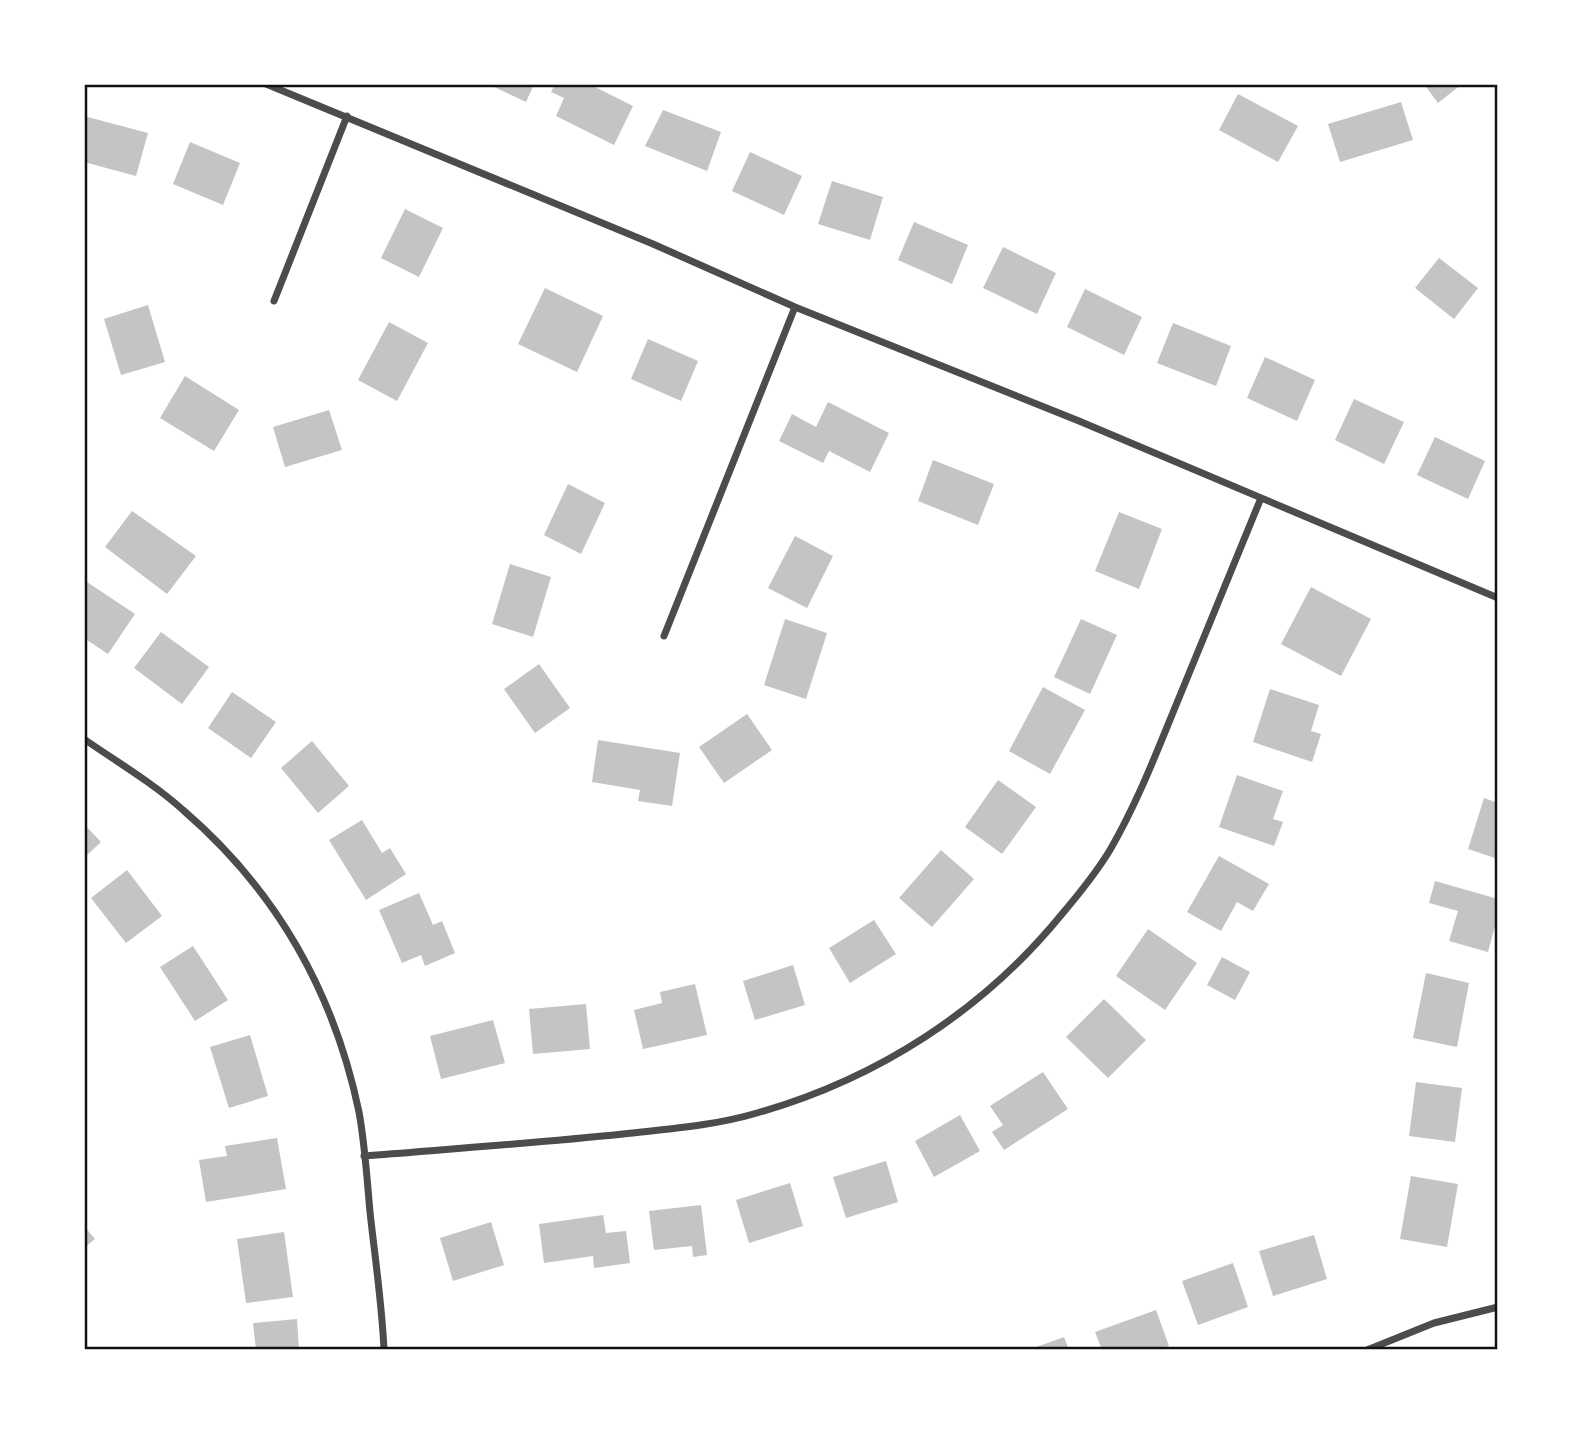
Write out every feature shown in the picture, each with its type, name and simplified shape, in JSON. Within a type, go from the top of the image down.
[{"type":"street","points":[[266,84],[640,238],[795,307],[1498,598]]},
{"type":"street","points":[[274,301],[347,116]]},
{"type":"street","points":[[664,636],[795,307]]},
{"type":"street","points":[[364,1156],[588,1138],[721,1122],[756,1114],[834,1087],[917,1044],[946,1024],[996,985],[1035,948],[1108,853],[1152,763],[1261,498]]},
{"type":"street","points":[[84,739],[182,809],[209,833],[278,912],[300,950],[334,1024],[359,1113],[384,1350]]},
{"type":"street","points":[[1367,1350],[1434,1323],[1498,1307]]},
{"type":"building","points":[[488,84],[534,84],[526,102]]},
{"type":"building","points":[[555,84],[589,84],[633,106],[614,145],[556,116],[564,98],[551,92]]},
{"type":"building","points":[[1424,84],[1462,84],[1438,103]]},
{"type":"building","points":[[1238,94],[1298,126],[1278,162],[1219,130]]},
{"type":"building","points":[[1401,102],[1413,140],[1340,162],[1328,124]]},
{"type":"building","points":[[663,110],[721,132],[707,171],[645,146]]},
{"type":"building","points":[[84,116],[148,133],[136,176],[84,162]]},
{"type":"building","points":[[190,142],[240,163],[223,205],[173,184]]},
{"type":"building","points":[[750,152],[802,176],[784,215],[732,191]]},
{"type":"building","points":[[832,181],[883,197],[870,240],[818,224]]},
{"type":"building","points":[[405,209],[443,228],[419,277],[381,258]]},
{"type":"building","points":[[914,222],[968,245],[952,284],[898,260]]},
{"type":"building","points":[[1003,247],[1056,273],[1037,314],[983,288]]},
{"type":"building","points":[[1439,258],[1478,288],[1454,319],[1415,288]]},
{"type":"building","points":[[545,288],[603,316],[577,372],[518,344]]},
{"type":"building","points":[[1085,289],[1142,317],[1124,355],[1067,327]]},
{"type":"building","points":[[148,305],[165,362],[121,375],[104,319]]},
{"type":"building","points":[[389,322],[428,343],[397,401],[358,380]]},
{"type":"building","points":[[1173,323],[1231,346],[1216,386],[1157,363]]},
{"type":"building","points":[[648,339],[698,361],[681,401],[631,379]]},
{"type":"building","points":[[1265,357],[1315,380],[1297,421],[1247,398]]},
{"type":"building","points":[[185,376],[239,410],[214,451],[160,418]]},
{"type":"building","points":[[1354,399],[1404,422],[1384,464],[1335,440]]},
{"type":"building","points":[[828,402],[889,433],[870,472],[829,451],[823,463],[779,441],[792,414],[816,427]]},
{"type":"building","points":[[329,410],[342,450],[285,467],[273,427]]},
{"type":"building","points":[[1435,437],[1485,461],[1468,499],[1417,475]]},
{"type":"building","points":[[933,460],[994,484],[978,525],[918,501]]},
{"type":"building","points":[[568,484],[605,503],[581,554],[544,535]]},
{"type":"building","points":[[132,511],[196,556],[167,594],[105,547]]},
{"type":"building","points":[[1119,512],[1162,529],[1139,589],[1095,571]]},
{"type":"building","points":[[795,536],[833,556],[807,608],[768,588]]},
{"type":"building","points":[[510,564],[551,577],[533,637],[492,624]]},
{"type":"building","points":[[87,582],[135,614],[108,654],[84,638],[84,587]]},
{"type":"building","points":[[1311,587],[1371,619],[1341,676],[1281,644]]},
{"type":"building","points":[[785,619],[827,633],[806,699],[764,685]]},
{"type":"building","points":[[1081,619],[1117,635],[1090,694],[1054,677]]},
{"type":"building","points":[[161,632],[209,667],[182,704],[134,668]]},
{"type":"building","points":[[539,664],[570,708],[535,733],[504,689]]},
{"type":"building","points":[[1043,687],[1085,710],[1050,774],[1009,751]]},
{"type":"building","points":[[1270,689],[1319,705],[1311,731],[1321,734],[1312,762],[1253,742]]},
{"type":"building","points":[[232,692],[276,722],[251,758],[208,728]]},
{"type":"building","points":[[747,714],[772,750],[724,783],[699,747]]},
{"type":"building","points":[[598,740],[680,753],[672,806],[638,801],[640,790],[592,782]]},
{"type":"building","points":[[312,741],[349,786],[318,813],[281,768]]},
{"type":"building","points":[[1237,775],[1283,791],[1273,819],[1283,822],[1274,846],[1219,827]]},
{"type":"building","points":[[998,780],[1036,807],[1002,854],[965,827]]},
{"type":"building","points":[[1484,798],[1498,803],[1498,859],[1468,849]]},
{"type":"building","points":[[362,820],[382,853],[390,848],[406,874],[366,900],[329,840]]},
{"type":"building","points":[[84,824],[101,842],[84,858]]},
{"type":"building","points":[[941,850],[974,879],[932,927],[899,898]]},
{"type":"building","points":[[1219,856],[1269,884],[1253,911],[1237,902],[1221,931],[1187,912]]},
{"type":"building","points":[[127,870],[162,916],[126,943],[91,898]]},
{"type":"building","points":[[1435,881],[1498,899],[1498,915],[1488,952],[1449,941],[1458,911],[1429,903]]},
{"type":"building","points":[[419,893],[433,925],[442,921],[455,953],[425,966],[421,955],[402,963],[379,910]]},
{"type":"building","points":[[874,920],[896,954],[850,983],[829,948]]},
{"type":"building","points":[[1148,929],[1197,963],[1165,1010],[1116,976]]},
{"type":"building","points":[[193,946],[228,1000],[195,1021],[160,967]]},
{"type":"building","points":[[1222,957],[1250,972],[1235,1000],[1207,985]]},
{"type":"building","points":[[793,965],[805,1005],[755,1020],[743,981]]},
{"type":"building","points":[[1426,973],[1469,983],[1457,1047],[1413,1038]]},
{"type":"building","points":[[695,984],[707,1035],[643,1049],[634,1010],[662,1003],[660,992]]},
{"type":"building","points":[[1104,999],[1146,1040],[1108,1078],[1066,1037]]},
{"type":"building","points":[[586,1004],[590,1049],[533,1054],[529,1009]]},
{"type":"building","points":[[493,1020],[505,1063],[441,1079],[430,1036]]},
{"type":"building","points":[[250,1035],[268,1096],[229,1108],[210,1047]]},
{"type":"building","points":[[1043,1072],[1068,1109],[1004,1150],[992,1132],[1003,1125],[990,1106]]},
{"type":"building","points":[[1416,1082],[1462,1088],[1455,1142],[1409,1136]]},
{"type":"building","points":[[960,1115],[980,1151],[934,1177],[915,1141]]},
{"type":"building","points":[[277,1138],[286,1189],[206,1202],[199,1160],[227,1156],[225,1146]]},
{"type":"building","points":[[886,1161],[898,1202],[846,1218],[833,1177]]},
{"type":"building","points":[[1411,1176],[1458,1184],[1447,1247],[1400,1239]]},
{"type":"building","points":[[790,1183],[803,1226],[749,1243],[736,1200]]},
{"type":"building","points":[[701,1205],[707,1255],[693,1257],[692,1246],[654,1250],[649,1211]]},
{"type":"building","points":[[603,1215],[606,1233],[626,1231],[630,1263],[594,1268],[593,1256],[544,1263],[539,1224]]},
{"type":"building","points":[[491,1222],[504,1265],[453,1281],[440,1238]]},
{"type":"building","points":[[84,1226],[95,1239],[84,1248]]},
{"type":"building","points":[[284,1232],[293,1297],[246,1303],[237,1239]]},
{"type":"building","points":[[1314,1235],[1327,1279],[1273,1296],[1259,1251]]},
{"type":"building","points":[[1233,1263],[1248,1307],[1198,1325],[1182,1281]]},
{"type":"building","points":[[1156,1310],[1169,1346],[1156,1350],[1102,1350],[1095,1332]]},
{"type":"building","points":[[297,1319],[299,1350],[256,1350],[253,1323]]},
{"type":"building","points":[[1064,1337],[1069,1350],[1028,1350]]}]
